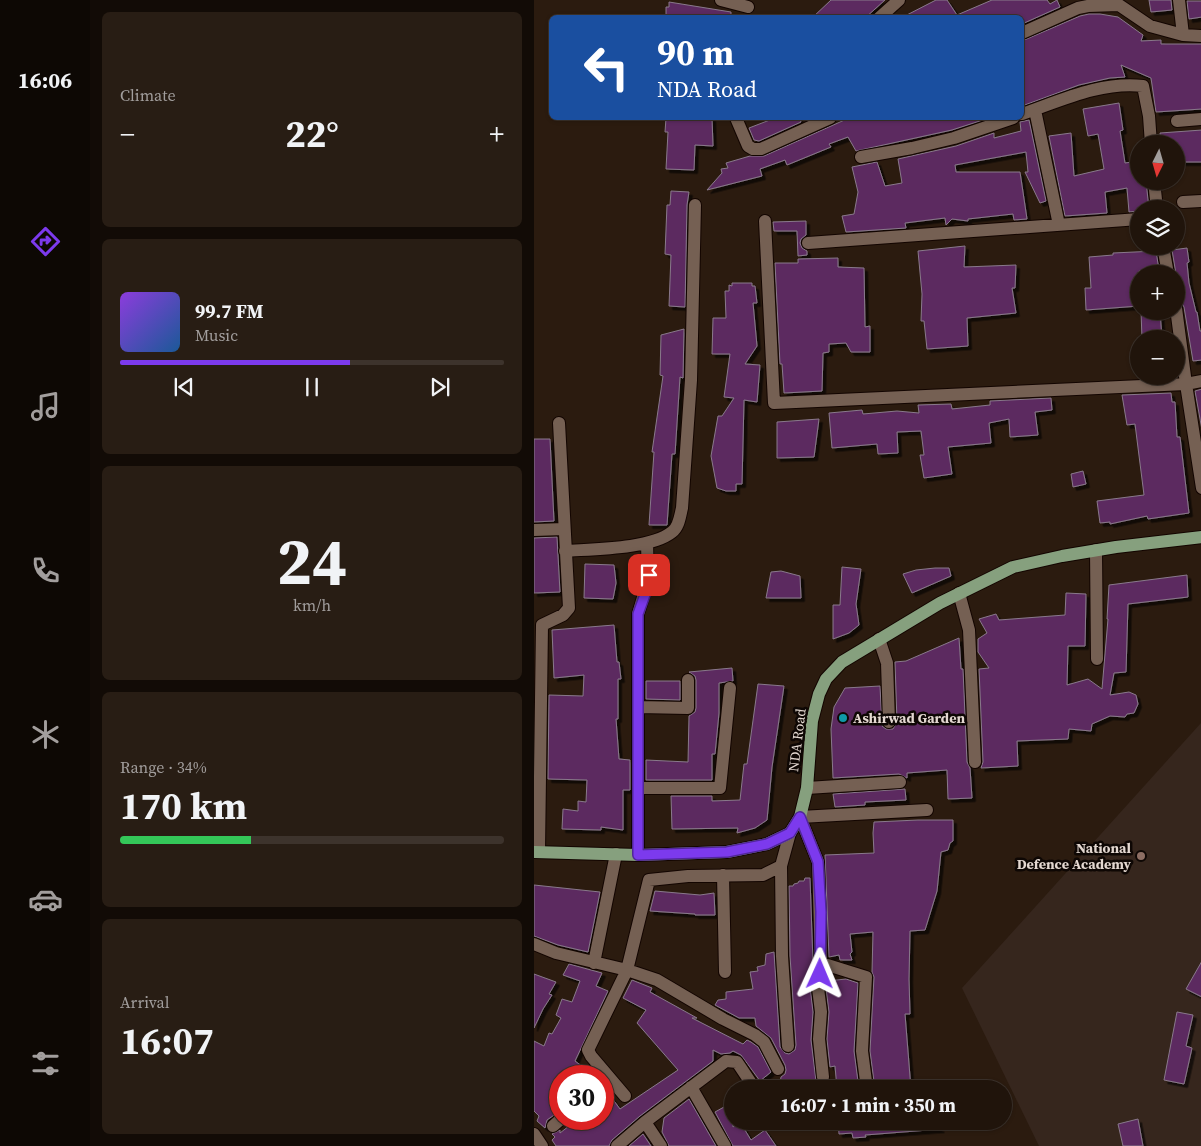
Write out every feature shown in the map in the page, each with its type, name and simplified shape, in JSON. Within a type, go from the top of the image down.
[{"type":"main road","name":"NDA Road","points":[[790,833],[800,817],[807,788],[812,721],[819,694],[826,679],[842,662],[940,603],[1013,567],[1096,550],[1201,537]]},
{"type":"main road","points":[[537,852],[638,855],[727,852],[767,844],[790,833]]},
{"type":"street","points":[[721,0],[748,8]]},
{"type":"street","points":[[882,15],[899,0]]},
{"type":"street","points":[[1179,0],[1183,35]]},
{"type":"street","points":[[1024,32],[1078,8],[1084,3],[1119,5],[1150,26],[1183,35],[1201,36]]},
{"type":"street","points":[[1024,113],[1100,88],[1116,85],[1142,86],[1150,135]]},
{"type":"street","points":[[1035,110],[1059,225]]},
{"type":"street","points":[[1176,122],[1201,118]]},
{"type":"street","points":[[737,120],[748,146],[753,149],[761,149],[826,120]]},
{"type":"street","points":[[861,157],[954,138],[1006,120]]},
{"type":"street","points":[[1185,202],[1201,201]]},
{"type":"street","points":[[566,551],[647,543],[672,532],[679,521],[682,508],[691,380],[695,205]]},
{"type":"street","points":[[808,243],[1130,220]]},
{"type":"street","points":[[765,221],[774,403],[1186,384],[1201,381]]},
{"type":"street","points":[[1178,320],[1201,488]]},
{"type":"street","points":[[537,852],[542,625],[563,615],[568,608],[558,422]]},
{"type":"street","points":[[534,530],[564,529]]},
{"type":"street","points":[[638,855],[638,614],[648,581],[647,543]]},
{"type":"street","points":[[1096,550],[1097,659]]},
{"type":"street","points":[[959,594],[969,630],[975,762]]},
{"type":"street","points":[[879,639],[886,663],[890,722]]},
{"type":"street","points":[[638,707],[688,708],[688,680]]},
{"type":"street","points":[[638,788],[720,788],[730,688]]},
{"type":"street","points":[[807,788],[900,782]]},
{"type":"street","points":[[823,1077],[820,1039],[821,1012],[818,988],[821,963],[818,862],[800,817],[927,810]]},
{"type":"street","points":[[788,1046],[782,956],[781,866],[790,833]]},
{"type":"street","points":[[594,963],[616,854]]},
{"type":"street","points":[[597,1065],[588,1050],[627,970],[649,880],[688,876],[763,875],[781,866]]},
{"type":"street","points":[[723,875],[725,972]]},
{"type":"street","points":[[534,944],[556,953],[627,970],[657,980],[723,1019],[755,1035],[764,1042],[778,1069]]},
{"type":"street","points":[[821,963],[866,977],[862,1052],[866,1080]]},
{"type":"street","points":[[617,1146],[645,1122],[726,1061],[737,1062],[750,1080]]},
{"type":"street","points":[[614,1085],[625,1096]]},
{"type":"street","points":[[691,1087],[725,1146]]},
{"type":"street","points":[[645,1122],[661,1146]]},
{"type":"street","points":[[534,1134],[542,1146]]},
{"type":"shaded area","name":"National Defence Academy","points":[[1201,723],[1201,1146],[1039,1146],[1012,1091],[1012,1080],[1007,1080],[962,988]]},
{"type":"building","points":[[831,0],[885,0],[868,15],[815,15]]},
{"type":"building","points":[[936,0],[947,0],[957,15],[907,15]]},
{"type":"building","points":[[992,0],[1047,0],[1050,4],[1057,0],[1060,7],[1024,23],[1024,15],[957,15]]},
{"type":"building","points":[[1149,0],[1171,0],[1172,10],[1151,12]]},
{"type":"building","points":[[1187,1],[1202,1],[1202,17],[1189,19]]},
{"type":"building","points":[[669,2],[731,12],[731,15],[666,15],[666,7],[669,7]]},
{"type":"building","points":[[1100,14],[1118,17],[1143,35],[1141,41],[1161,40],[1161,44],[1202,44],[1202,109],[1156,112],[1151,78],[1121,65],[1125,77],[1110,78],[1079,85],[1024,105],[1024,40],[1080,16]]},
{"type":"building","points":[[1119,103],[1123,130],[1120,131],[1125,163],[1130,162],[1130,190],[1147,190],[1148,200],[1130,200],[1130,212],[1127,188],[1105,192],[1107,213],[1065,216],[1049,136],[1071,133],[1074,176],[1104,169],[1098,134],[1088,136],[1083,109]]},
{"type":"building","points":[[666,120],[712,120],[713,146],[695,145],[694,170],[666,169],[668,132],[665,132]]},
{"type":"building","points":[[770,120],[800,120],[801,122],[759,141],[754,140],[749,128]]},
{"type":"building","points":[[845,120],[983,120],[952,130],[856,151],[848,137],[829,144],[831,147],[787,165],[785,160],[760,169],[762,176],[707,190],[722,173],[721,169],[728,168],[726,163],[750,156],[764,156]]},
{"type":"building","points":[[1029,120],[1046,201],[1040,203],[1025,172],[1028,172],[1026,152],[955,165],[956,172],[1020,172],[1027,219],[1014,220],[1013,214],[968,219],[968,221],[952,219],[946,225],[945,218],[905,223],[906,228],[846,232],[842,216],[854,214],[858,192],[852,167],[877,162],[885,186],[902,183],[898,159],[956,146],[994,133],[994,138],[1021,131],[1020,122]]},
{"type":"building","points":[[1202,130],[1202,162],[1185,162],[1185,135],[1160,135],[1160,133]]},
{"type":"building","points":[[671,191],[689,192],[687,205],[685,307],[669,306],[671,255],[665,254],[667,205],[670,205]]},
{"type":"building","points":[[806,221],[806,235],[801,239],[800,243],[802,248],[807,251],[807,255],[798,256],[797,231],[774,231],[773,222]]},
{"type":"building","points":[[965,246],[964,267],[1016,265],[1015,288],[1012,288],[1016,313],[967,318],[968,346],[927,349],[924,321],[921,321],[922,294],[918,251]]},
{"type":"building","points":[[1185,248],[1187,248],[1189,262],[1187,263],[1189,283],[1200,331],[1202,331],[1202,360],[1193,361],[1185,313],[1185,265],[1174,265],[1173,255],[1185,255]]},
{"type":"building","points":[[1130,252],[1130,255],[1157,255],[1158,265],[1130,265],[1130,307],[1086,310],[1085,288],[1091,288],[1089,257],[1113,255],[1113,253]]},
{"type":"building","points":[[838,258],[838,267],[864,268],[865,327],[870,326],[870,352],[851,352],[846,343],[829,344],[829,352],[823,353],[822,391],[784,393],[782,364],[780,364],[775,263],[798,263],[798,259]]},
{"type":"building","points":[[732,283],[752,283],[752,286],[755,286],[757,303],[753,303],[757,346],[745,364],[760,365],[757,402],[744,400],[742,484],[736,484],[736,491],[726,491],[717,488],[711,456],[718,416],[722,416],[734,398],[724,397],[730,354],[712,354],[713,318],[726,318],[725,291],[729,291],[729,285],[732,286]]},
{"type":"building","points":[[1141,320],[1161,320],[1161,330],[1142,330]]},
{"type":"building","points":[[684,329],[683,378],[680,377],[675,454],[672,454],[667,525],[649,525],[654,452],[652,452],[663,376],[660,375],[661,335]]},
{"type":"building","points":[[1202,389],[1202,430],[1195,391]]},
{"type":"building","points":[[1171,393],[1172,402],[1175,402],[1177,437],[1180,437],[1189,513],[1148,519],[1147,516],[1110,524],[1110,522],[1100,523],[1097,501],[1144,495],[1135,424],[1127,425],[1122,395]]},
{"type":"building","points":[[1051,398],[1052,410],[1035,412],[1038,435],[1010,437],[1009,419],[989,423],[991,443],[948,447],[952,474],[924,478],[920,455],[924,455],[921,431],[897,432],[898,453],[878,454],[877,444],[832,448],[829,413],[862,410],[863,414],[897,411],[919,413],[918,405],[951,404],[952,409],[990,405],[990,401]]},
{"type":"building","points":[[819,419],[814,457],[777,458],[777,422]]},
{"type":"building","points":[[534,439],[550,439],[554,521],[534,522]]},
{"type":"building","points":[[1083,471],[1086,484],[1073,487],[1071,474]]},
{"type":"building","points":[[557,537],[560,592],[534,593],[534,538]]},
{"type":"building","points":[[585,564],[614,565],[616,583],[613,599],[584,598]]},
{"type":"building","points":[[842,567],[861,569],[856,604],[859,625],[849,633],[833,639],[833,605],[840,605]]},
{"type":"building","points":[[949,568],[951,576],[912,593],[903,574],[916,570]]},
{"type":"building","points":[[781,571],[800,576],[801,598],[766,598],[771,572]]},
{"type":"building","points":[[1187,575],[1188,597],[1128,604],[1126,672],[1114,673],[1110,695],[1129,692],[1136,695],[1138,704],[1134,713],[1127,714],[1125,717],[1110,716],[1092,724],[1091,731],[1069,729],[1068,739],[1017,741],[1018,766],[981,768],[983,762],[979,669],[989,668],[978,652],[978,639],[987,633],[979,619],[996,614],[999,620],[1065,615],[1066,593],[1086,594],[1085,646],[1068,646],[1067,685],[1088,679],[1102,689],[1109,585]]},
{"type":"building","points":[[614,625],[617,662],[619,662],[621,679],[618,679],[618,719],[616,719],[619,759],[630,760],[630,790],[623,790],[623,830],[601,827],[601,830],[562,829],[563,809],[578,811],[578,801],[586,802],[587,780],[548,779],[549,695],[583,696],[584,675],[554,678],[552,630]]},
{"type":"building","points":[[959,638],[961,669],[963,669],[967,762],[970,768],[972,798],[948,799],[947,770],[907,773],[907,778],[899,774],[833,778],[831,729],[834,707],[845,688],[880,686],[882,726],[886,729],[893,729],[897,722],[895,662],[906,661]]},
{"type":"building","points":[[732,668],[733,681],[719,683],[719,713],[715,754],[712,754],[712,780],[646,780],[646,760],[688,762],[689,716],[695,712],[696,708],[696,680],[695,676],[689,672]]},
{"type":"building","points":[[646,681],[680,681],[680,700],[646,699]]},
{"type":"building","points":[[758,684],[784,686],[772,767],[767,820],[755,828],[737,833],[738,828],[672,829],[671,796],[712,796],[712,801],[740,800],[744,764],[747,764]]},
{"type":"building","points":[[905,789],[906,800],[865,802],[865,805],[835,807],[833,794]]},
{"type":"building","points":[[953,820],[953,841],[950,843],[948,850],[941,852],[937,891],[925,930],[910,931],[910,1014],[905,1014],[910,1080],[874,1080],[870,1051],[874,977],[872,972],[873,932],[850,934],[852,952],[850,954],[852,960],[840,960],[839,955],[829,957],[825,855],[874,853],[874,822]]},
{"type":"building","points":[[805,878],[810,878],[813,963],[810,987],[813,1012],[811,1040],[816,1080],[780,1080],[785,1074],[785,1065],[771,1038],[756,1026],[755,1018],[739,1018],[715,1005],[718,1000],[726,999],[726,992],[753,989],[750,972],[758,971],[757,967],[765,965],[766,954],[774,952],[780,1047],[785,1053],[789,1054],[795,1050],[790,956],[789,886],[793,886],[799,881],[804,881]]},
{"type":"building","points":[[534,885],[600,892],[588,952],[558,945],[534,936]]},
{"type":"building","points":[[655,891],[700,895],[714,893],[715,915],[650,911]]},
{"type":"building","points":[[1202,961],[1202,997],[1186,989]]},
{"type":"building","points":[[569,964],[602,973],[596,986],[608,991],[575,1061],[580,1065],[549,1065],[549,1119],[545,1128],[537,1121],[539,1116],[534,1111],[534,1041],[544,1046],[549,1033],[552,1034],[561,1018],[556,1015],[562,999],[572,1002],[580,981],[563,975]]},
{"type":"building","points":[[534,974],[556,982],[549,994],[552,995],[534,1028]]},
{"type":"building","points":[[846,979],[858,983],[854,1051],[858,1080],[836,1080],[835,1066],[830,1067],[827,1039],[829,1012],[827,981]]},
{"type":"building","points":[[632,980],[652,988],[650,992],[697,1018],[692,1018],[743,1044],[747,1040],[751,1042],[758,1047],[771,1072],[759,1080],[741,1055],[733,1051],[721,1054],[713,1050],[713,1061],[640,1116],[612,1140],[609,1146],[556,1146],[552,1140],[555,1137],[552,1134],[560,1130],[560,1133],[564,1130],[614,1130],[614,1101],[620,1109],[678,1070],[637,1023],[646,1010],[623,998]]},
{"type":"building","points":[[1177,1012],[1193,1015],[1186,1046],[1192,1048],[1184,1084],[1164,1080]]},
{"type":"building","points":[[689,1099],[716,1146],[669,1146],[662,1132],[664,1118]]},
{"type":"building","points":[[724,1107],[724,1129],[715,1112]]},
{"type":"building","points":[[1138,1119],[1143,1146],[1123,1146],[1118,1124]]},
{"type":"building","points":[[725,1130],[745,1130],[751,1140],[765,1130],[776,1146],[733,1146]]},
{"type":"building","points":[[839,1130],[928,1130],[865,1135],[866,1137],[853,1138],[852,1133],[839,1134]]},
{"type":"building","points":[[643,1134],[651,1146],[629,1146]]},
{"type":"place","name":"Ashirwad Garden","points":[[843,718]]},
{"type":"place","name":"National Defence Academy","points":[[1141,856]]},
{"type":"route","points":[[649,575],[647,589],[638,614],[638,855],[727,852],[767,844],[790,833],[800,817],[818,862],[821,912],[820,974]]}]
